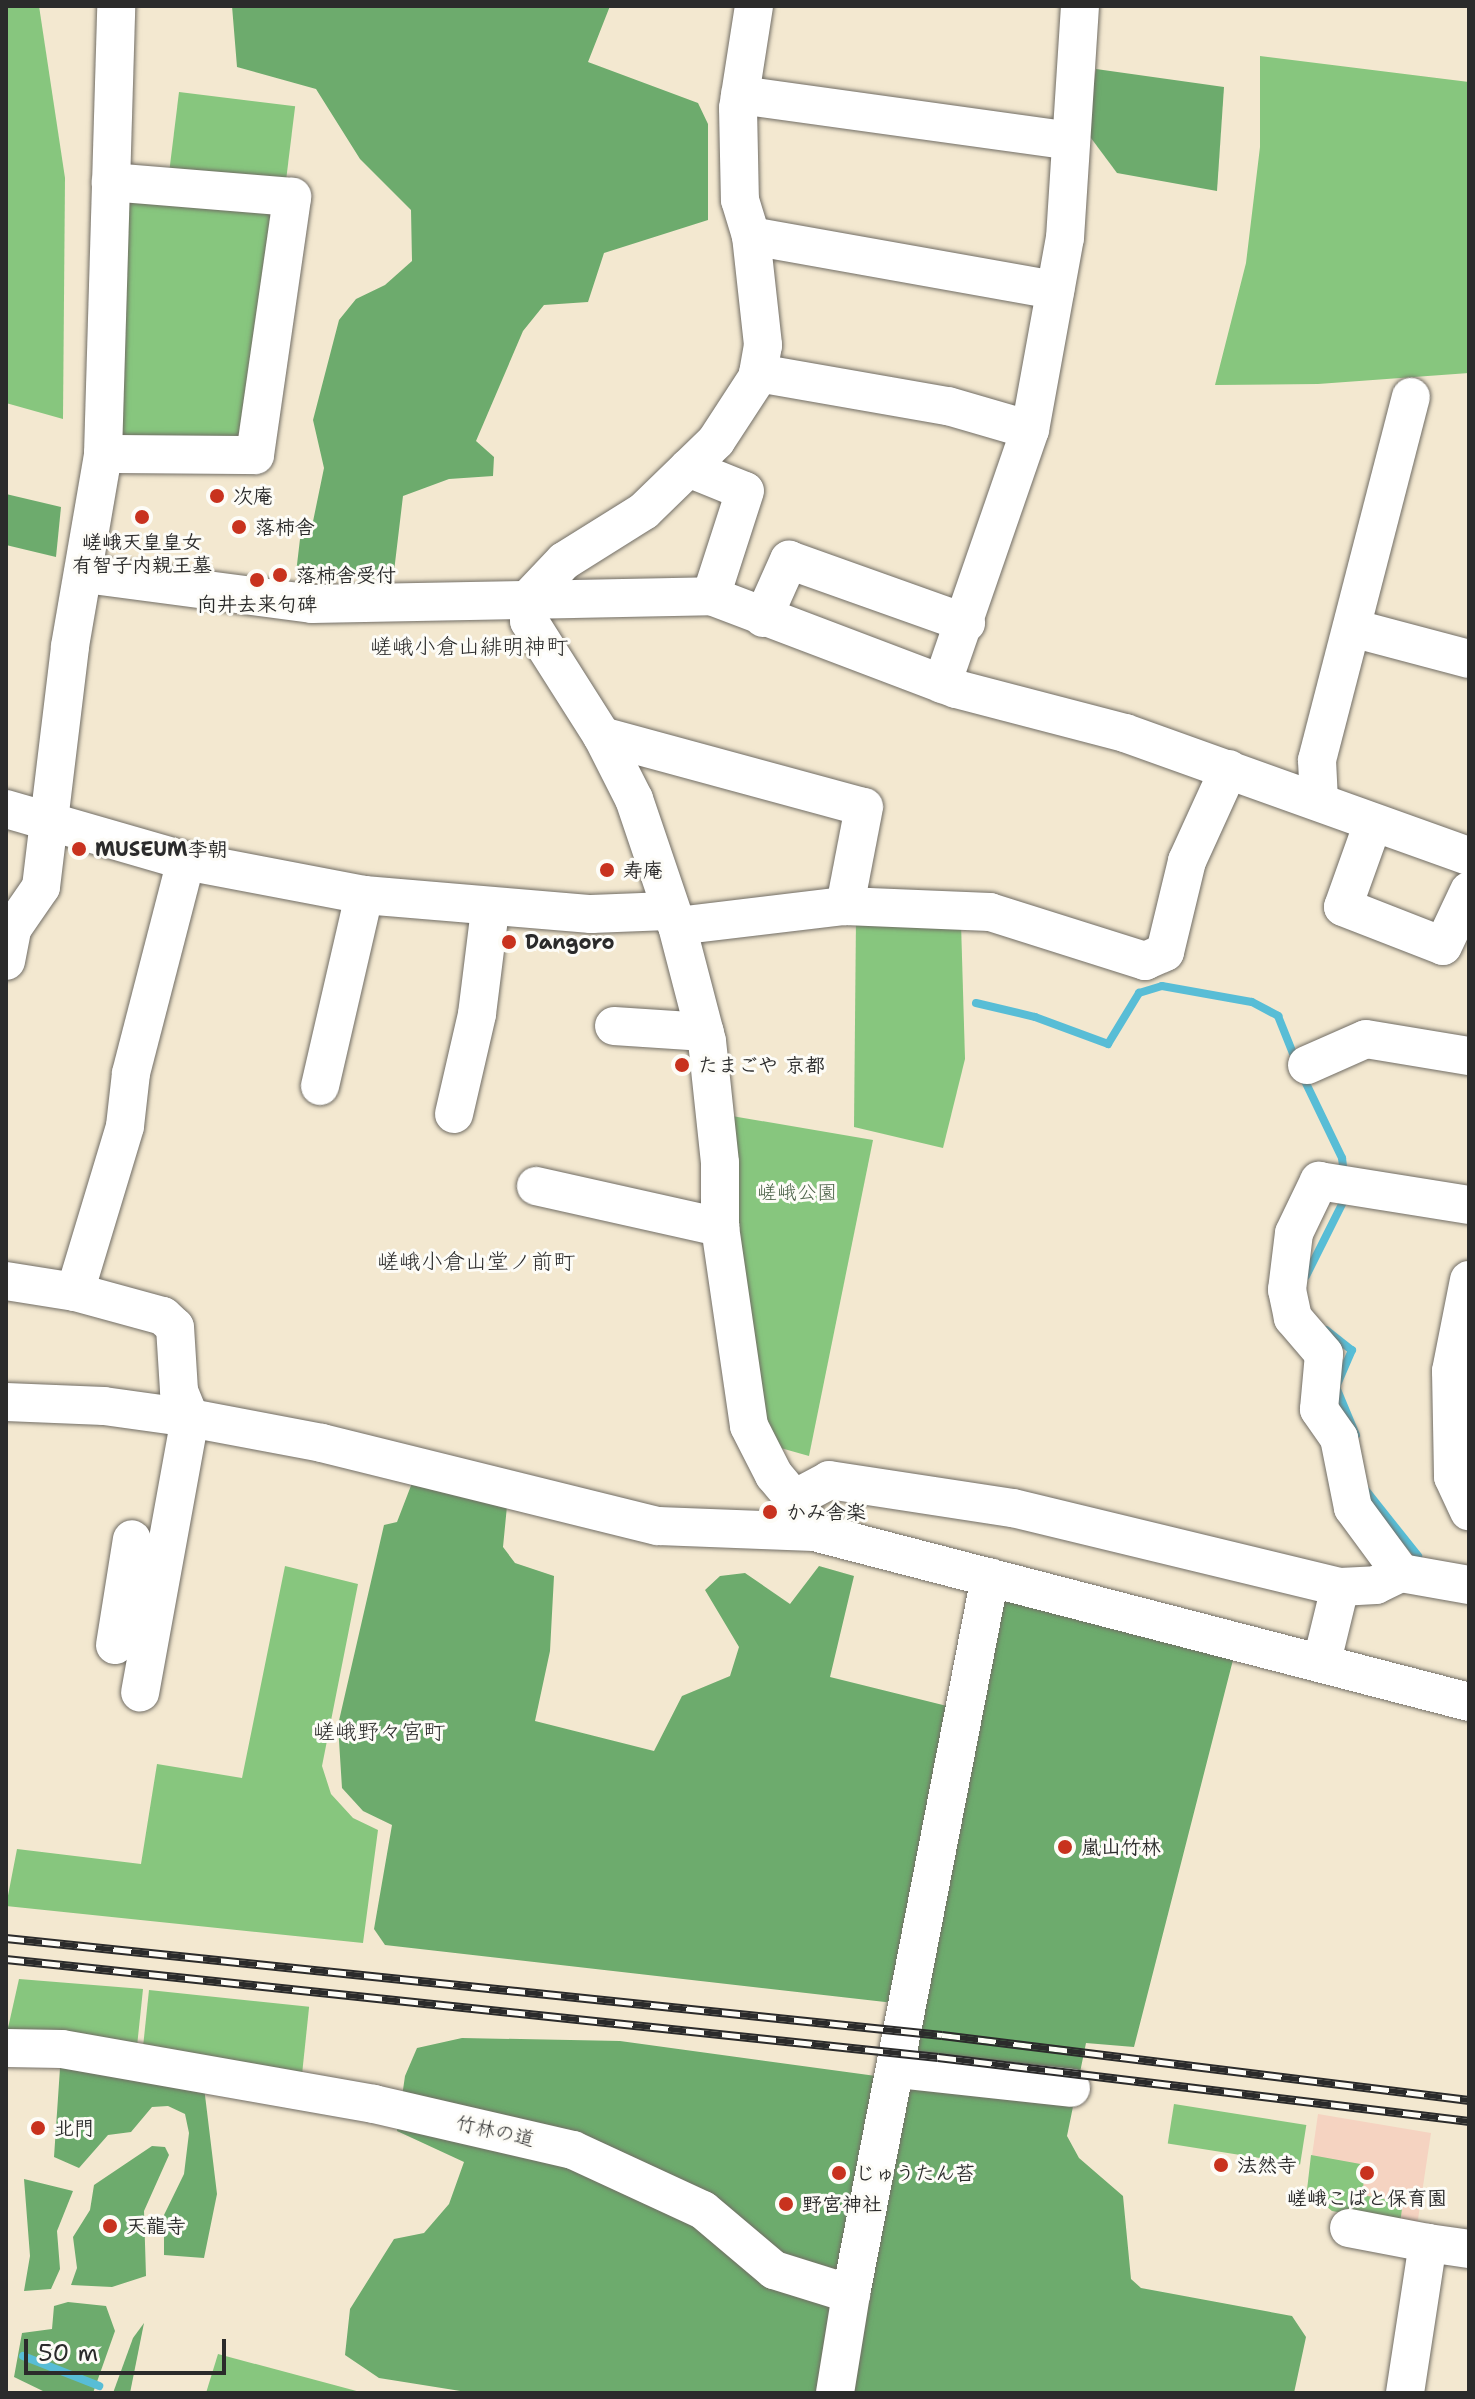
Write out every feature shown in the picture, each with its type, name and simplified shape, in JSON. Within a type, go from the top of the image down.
[{"type":"street","points":[[6,961],[12,929],[41,887],[46,821],[103,454],[116,6]]},
{"type":"street","points":[[754,6],[740,95],[740,200],[751,236],[763,345],[758,373],[738,413],[688,468],[644,511],[564,561],[528,599],[529,621],[602,736],[634,799],[673,919],[705,1032],[720,1163],[720,1227],[749,1426],[774,1475],[794,1499],[815,1538]]},
{"type":"street","points":[[942,684],[966,623],[1030,430],[1065,238],[1080,6]]},
{"type":"street","points":[[740,95],[1071,141]]},
{"type":"street","points":[[103,454],[255,455],[292,197],[111,182]]},
{"type":"street","points":[[751,236],[1055,290]]},
{"type":"street","points":[[758,373],[948,406],[1030,430]]},
{"type":"street","points":[[1319,801],[1317,760],[1411,397]]},
{"type":"street","points":[[688,468],[745,491],[711,596]]},
{"type":"street","points":[[763,618],[789,560],[966,623]]},
{"type":"street","points":[[85,574],[312,604],[711,596],[942,684],[1125,733],[1469,856]]},
{"type":"street","points":[[1352,628],[1469,659]]},
{"type":"street","points":[[602,736],[864,807],[845,906]]},
{"type":"street","points":[[6,809],[186,861],[364,895],[490,909],[673,919],[845,906],[990,912],[1145,961],[1165,952],[1187,861],[1229,769]]},
{"type":"street","points":[[1373,823],[1343,907],[1443,946],[1469,891]]},
{"type":"street","points":[[75,1292],[125,1126],[131,1073],[186,861]]},
{"type":"street","points":[[320,1086],[364,895]]},
{"type":"street","points":[[454,1114],[477,1014],[490,909]]},
{"type":"street","points":[[614,1026],[705,1032]]},
{"type":"street","points":[[1307,1065],[1366,1039],[1469,1056]]},
{"type":"street","points":[[1401,1573],[1353,1508],[1339,1438],[1319,1409],[1324,1354],[1293,1318],[1287,1290],[1294,1233],[1319,1181],[1342,1181],[1469,1205]]},
{"type":"street","points":[[536,1186],[720,1227]]},
{"type":"street","points":[[1469,1280],[1451,1371],[1453,1477],[1469,1512]]},
{"type":"street","points":[[6,1281],[75,1292],[163,1316],[175,1327],[179,1391],[190,1418],[140,1692]]},
{"type":"street","points":[[6,1402],[104,1406],[190,1418],[322,1443],[658,1526],[815,1538],[990,1577],[1322,1661],[1469,1702]]},
{"type":"street","points":[[794,1499],[829,1480],[1013,1508],[1340,1587],[1376,1585],[1401,1573],[1469,1585]]},
{"type":"street","points":[[115,1645],[132,1539]]},
{"type":"street","points":[[835,2393],[851,2294],[990,1577]]},
{"type":"street","points":[[1322,1661],[1340,1587]]},
{"type":"street","name":"竹林の道","points":[[6,2048],[62,2049],[374,2104],[573,2150],[703,2210],[774,2270],[851,2294]]},
{"type":"street","points":[[897,2068],[1071,2088]]},
{"type":"street","points":[[1349,2228],[1469,2249]]},
{"type":"street","points":[[1405,2393],[1428,2243]]},
{"type":"shaded area","name":"嵯峨こばと保育園","points":[[1318,2114],[1431,2133],[1417,2226],[1332,2211],[1307,2190]]},
{"type":"green space","points":[[6,6],[39,6],[65,178],[63,419],[6,403]]},
{"type":"green space","points":[[232,6],[610,6],[588,62],[698,103],[708,124],[708,220],[604,253],[588,302],[544,305],[523,331],[476,441],[494,457],[493,476],[449,479],[403,496],[393,580],[296,573],[300,539],[310,536],[324,468],[313,420],[339,320],[356,299],[385,285],[412,261],[411,210],[360,159],[316,89],[237,67]]},
{"type":"green space","points":[[1260,56],[1469,82],[1469,373],[1318,384],[1215,385],[1246,263],[1260,147]]},
{"type":"green space","points":[[1096,69],[1224,87],[1217,191],[1117,173],[1085,130]]},
{"type":"green space","points":[[179,92],[295,106],[286,184],[169,169]]},
{"type":"green space","points":[[121,194],[275,207],[240,440],[116,441]]},
{"type":"green space","points":[[6,494],[61,507],[56,557],[6,545]]},
{"type":"green space","points":[[856,918],[961,923],[965,1059],[943,1148],[854,1127]]},
{"type":"green space","name":"嵯峨公園","points":[[726,1115],[873,1140],[809,1456],[770,1445],[755,1424]]},
{"type":"green space","points":[[412,1483],[507,1506],[503,1547],[515,1563],[554,1576],[550,1651],[535,1721],[654,1751],[682,1696],[730,1676],[739,1647],[705,1590],[720,1576],[745,1573],[790,1604],[819,1566],[854,1576],[830,1677],[951,1707],[894,2003],[385,1945],[374,1929],[392,1825],[363,1811],[342,1788],[338,1725],[384,1525],[397,1522]]},
{"type":"green space","points":[[285,1566],[358,1584],[322,1766],[331,1794],[353,1818],[378,1830],[363,1943],[6,1906],[17,1849],[141,1864],[157,1764],[242,1778]]},
{"type":"green space","name":"嵐山竹林","points":[[996,1597],[1234,1656],[1134,2047],[1086,2043],[1067,2136],[1079,2158],[1123,2196],[1131,2279],[1141,2288],[1292,2316],[1306,2337],[1294,2393],[473,2393],[379,2378],[345,2355],[350,2309],[394,2239],[424,2233],[449,2204],[464,2162],[397,2131],[405,2076],[417,2048],[462,2038],[620,2041],[898,2079]]},
{"type":"green space","points":[[19,1979],[143,1989],[136,2056],[6,2037]]},
{"type":"green space","points":[[149,1990],[309,2007],[302,2075],[142,2059]]},
{"type":"green space","points":[[98,2067],[204,2087],[217,2194],[204,2258],[164,2255],[164,2215],[184,2174],[189,2133],[185,2114],[168,2106],[152,2107],[131,2132],[108,2135],[79,2168],[54,2157],[60,2068]]},
{"type":"green space","points":[[1174,2104],[1306,2125],[1300,2164],[1168,2144]]},
{"type":"green space","points":[[152,2146],[165,2147],[169,2155],[144,2211],[146,2276],[112,2287],[71,2285],[77,2268],[73,2237],[90,2210],[94,2185]]},
{"type":"green space","points":[[1311,2155],[1366,2165],[1362,2195],[1403,2202],[1400,2223],[1332,2211],[1307,2190]]},
{"type":"green space","points":[[24,2179],[73,2191],[57,2231],[60,2269],[51,2289],[24,2291],[30,2256]]},
{"type":"green space","points":[[68,2302],[106,2306],[115,2331],[93,2393],[47,2393],[14,2377],[22,2333],[52,2329],[54,2306]]},
{"type":"green space","points":[[144,2323],[130,2393],[113,2393],[133,2338]]},
{"type":"green space","points":[[218,2354],[364,2393],[206,2393]]},
{"type":"waterway","points":[[976,1003],[1035,1017],[1108,1044],[1139,993],[1162,986],[1252,1002],[1278,1016],[1296,1061]]},
{"type":"waterway","points":[[1303,1077],[1342,1158],[1344,1174]]},
{"type":"waterway","points":[[1306,1276],[1346,1196]]},
{"type":"waterway","points":[[1326,1330],[1352,1350],[1336,1387],[1356,1435]]},
{"type":"waterway","points":[[1364,1488],[1418,1556]]},
{"type":"waterway","points":[[23,2356],[99,2386]]},
{"type":"railway","points":[[6,1938],[942,2035],[1469,2100]]},
{"type":"railway","points":[[6,1959],[938,2057],[1469,2121]]},
{"type":"place","name":"次庵","points":[[217,496]]},
{"type":"place","name":"嵯峨天皇皇女 有智子内親王墓","points":[[142,517]]},
{"type":"place","name":"落柿舎","points":[[239,527]]},
{"type":"place","name":"落柿舎受付","points":[[280,575]]},
{"type":"place","name":"向井去来句碑","points":[[257,580]]},
{"type":"place","name":"MUSEUM李朝","points":[[79,849]]},
{"type":"place","name":"寿庵","points":[[607,870]]},
{"type":"place","name":"Dangoro","points":[[509,942]]},
{"type":"place","name":"たまごや 京都","points":[[682,1065]]},
{"type":"place","name":"かみ舎楽","points":[[770,1512]]},
{"type":"place","name":"嵐山竹林","points":[[1065,1847]]},
{"type":"place","name":"北門","points":[[38,2128]]},
{"type":"place","name":"法然寺","points":[[1221,2165]]},
{"type":"place","name":"じゅうたん苔","points":[[839,2173]]},
{"type":"place","name":"嵯峨こばと保育園","points":[[1367,2173]]},
{"type":"place","name":"野宮神社","points":[[786,2204]]},
{"type":"place","name":"天龍寺","points":[[110,2226]]},
{"type":"district","name":"嵯峨小倉山緋明神町","points":[[469,647]]},
{"type":"district","name":"嵯峨小倉山堂ノ前町","points":[[476,1262]]},
{"type":"district","name":"嵯峨野々宮町","points":[[379,1732]]}]
